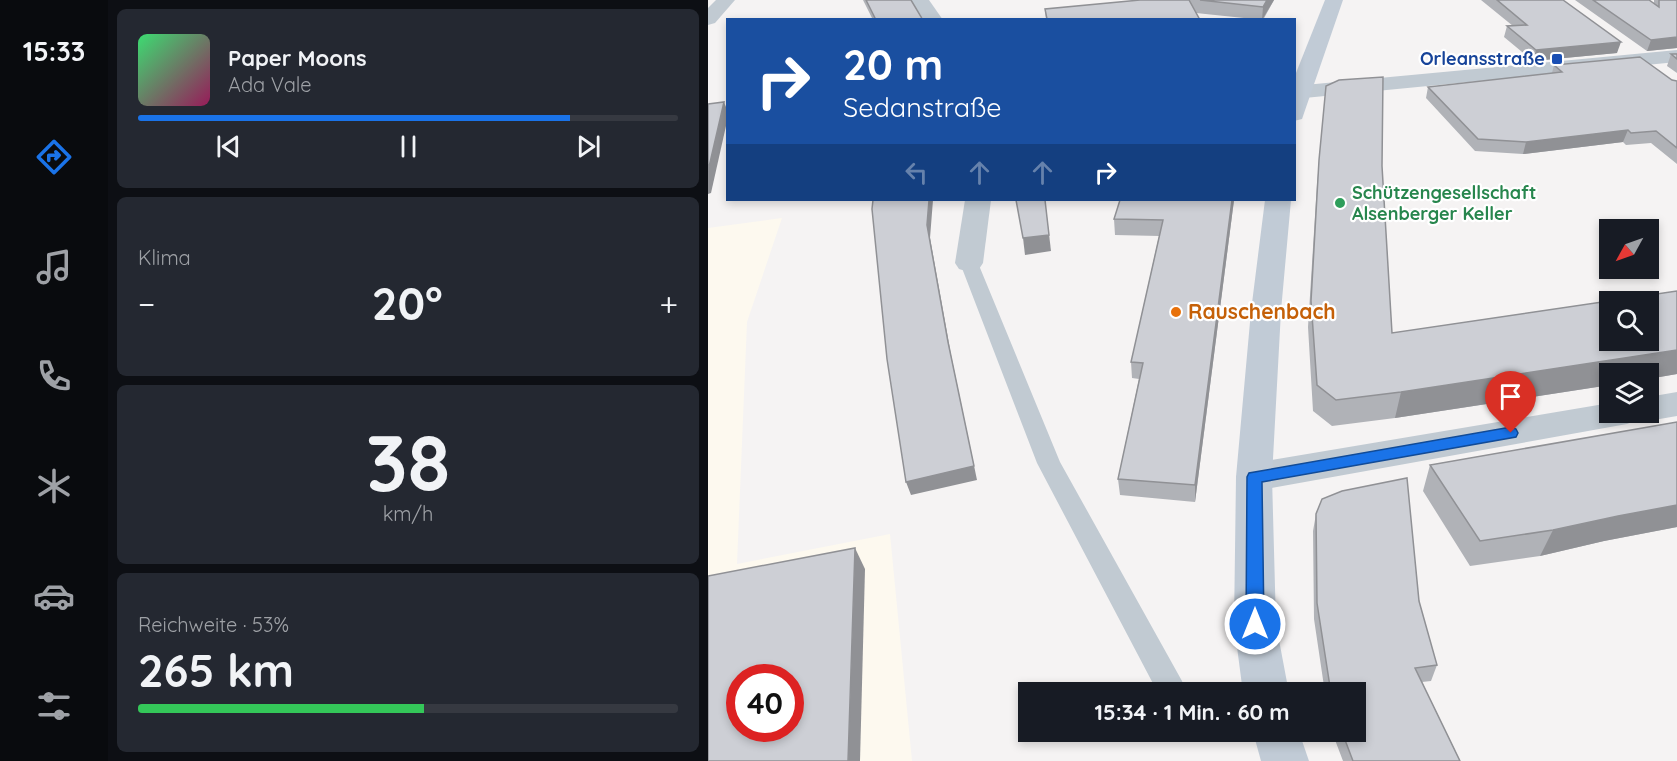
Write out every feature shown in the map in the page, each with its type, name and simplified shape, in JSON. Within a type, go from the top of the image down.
[{"type":"street","points":[[708,19],[726,0]]},
{"type":"street","points":[[920,0],[933,18]]},
{"type":"street","points":[[1334,0],[1296,100],[1677,56]]},
{"type":"street","points":[[1614,40],[1668,79]]},
{"type":"street","points":[[969,263],[978,201]]},
{"type":"street","points":[[1264,682],[1255,624],[1254,477],[1266,311],[1278,201]]},
{"type":"street","points":[[1659,407],[1677,404]]},
{"type":"street","points":[[1254,477],[1599,417]]},
{"type":"street","points":[[1279,742],[1285,761]]},
{"type":"lane","points":[[969,263],[1049,464],[1167,682]]},
{"type":"shaded area","points":[[782,218],[747,322],[737,564],[890,534],[912,761],[708,761],[708,228]]},
{"type":"building","points":[[866,0],[911,0],[922,18],[875,18]]},
{"type":"building","points":[[1140,0],[1189,0],[1199,18],[1047,18],[1045,9]]},
{"type":"building","points":[[1200,0],[1267,0],[1263,7]]},
{"type":"building","points":[[1497,0],[1563,0],[1621,42],[1536,50],[1507,26],[1527,25]]},
{"type":"building","points":[[1593,0],[1649,0],[1659,7],[1659,0],[1677,0],[1677,37],[1651,40]]},
{"type":"building","points":[[1640,57],[1672,80],[1677,81],[1677,148],[1656,131],[1631,133],[1628,130],[1526,142],[1478,139],[1428,87],[1562,72],[1554,65]]},
{"type":"building","points":[[1383,77],[1382,166],[1392,333],[1599,302],[1599,351],[1659,351],[1659,294],[1677,291],[1677,350],[1336,400],[1317,385],[1311,301],[1319,160],[1326,86],[1339,80]]},
{"type":"building","points":[[724,102],[708,171],[708,104]]},
{"type":"building","points":[[873,201],[929,201],[927,225],[974,466],[906,482],[887,359]]},
{"type":"building","points":[[1016,201],[1045,201],[1049,235],[1023,238]]},
{"type":"building","points":[[1120,201],[1232,201],[1195,485],[1118,479],[1143,363],[1131,362],[1163,220],[1114,219]]},
{"type":"building","points":[[1677,422],[1677,505],[1553,530],[1480,541],[1430,465]]},
{"type":"building","points":[[1407,478],[1419,601],[1437,665],[1415,668],[1460,761],[1353,761],[1346,742],[1366,742],[1366,682],[1329,682],[1317,603],[1316,514],[1322,499],[1342,491]]},
{"type":"building","points":[[855,548],[848,761],[708,761],[708,576]]},
{"type":"place","name":"Orleansstraße","points":[[1557,59]]},
{"type":"place","name":"Schützengesellschaft Alsenberger Keller","points":[[1340,203]]},
{"type":"place","name":"Rauschenbach","points":[[1176,312]]},
{"type":"route","points":[[1255,624],[1254,477],[1511,433]]}]
